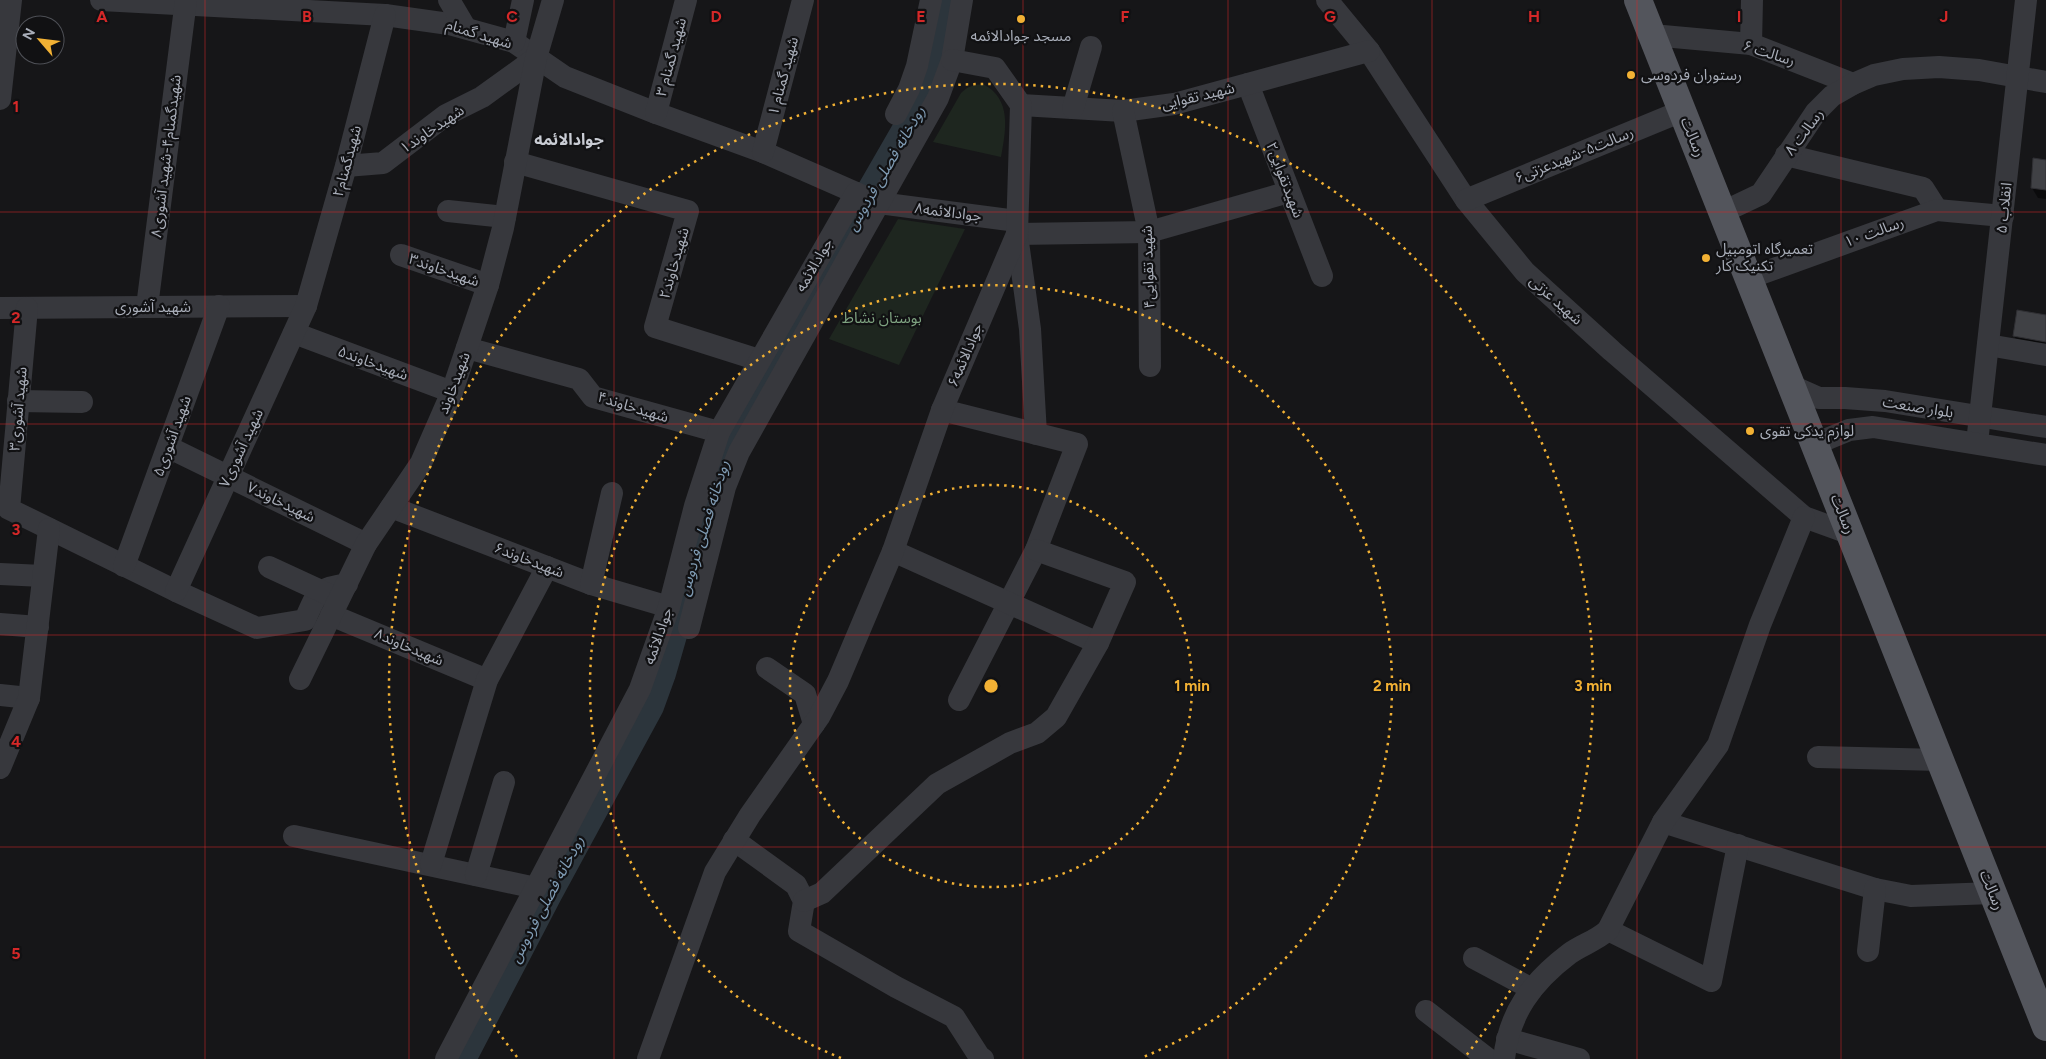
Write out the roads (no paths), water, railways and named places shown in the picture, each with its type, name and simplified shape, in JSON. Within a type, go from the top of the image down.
[{"type":"main road","name":"رسالت","points":[[1638,0],[2046,1027]]},
{"type":"street","points":[[0,99],[11,0]]},
{"type":"street","name":"شهید گمنام","points":[[101,0],[186,2],[385,15],[457,26],[514,42],[565,77],[763,152],[856,194]]},
{"type":"street","points":[[436,0],[457,26]]},
{"type":"street","points":[[449,0],[457,26]]},
{"type":"street","points":[[514,42],[523,0]]},
{"type":"street","name":"شهیدخاوند","points":[[300,679],[334,597],[366,544],[422,463],[452,392],[488,285],[505,217],[536,58],[554,0]]},
{"type":"street","name":"شهید گمنام ۳","points":[[656,113],[686,0]]},
{"type":"street","name":"شهید گمنام ۱","points":[[763,152],[803,0]]},
{"type":"street","points":[[896,114],[909,89],[917,66],[931,0]]},
{"type":"street","name":"جوادالائمه","points":[[689,628],[726,487],[739,452],[938,98],[952,60],[962,0]]},
{"type":"street","name":"شهید عزتی","points":[[1326,0],[1369,51],[1466,200],[1525,272],[1804,517],[1851,534]]},
{"type":"street","points":[[1751,44],[1752,0]]},
{"type":"street","name":"انقلاب ۵","points":[[1977,444],[2026,0]]},
{"type":"street","name":"شهیدگمنام۴-شهید آشوری۸","points":[[147,307],[186,2]]},
{"type":"street","name":"شهیدگمنام۲","points":[[306,306],[346,166],[385,15]]},
{"type":"street","name":"رسالت ۶","points":[[1652,34],[1751,44],[1853,84]]},
{"type":"street","points":[[1073,108],[1091,47]]},
{"type":"street","name":"شهید تقوایی","points":[[1021,105],[1123,111],[1174,104],[1369,51]]},
{"type":"street","name":"شهیدخاوند۱","points":[[346,166],[383,163],[446,115],[482,97],[536,58]]},
{"type":"street","points":[[952,60],[995,68],[1021,105]]},
{"type":"street","name":"رسالت ۸","points":[[1723,212],[1761,194],[1816,112],[1832,96],[1853,84],[1874,76],[1903,69],[1939,67],[1979,70],[2046,82]]},
{"type":"street","name":"شهیدتقوایی۲","points":[[1248,84],[1322,276]]},
{"type":"street","name":"جوادالائمه۶","points":[[648,1059],[715,872],[734,840],[814,724],[838,681],[893,551],[942,410],[1017,228],[1021,105]]},
{"type":"street","name":"شهید تقوایی۴","points":[[1123,111],[1149,232],[1150,366]]},
{"type":"street","name":"رسالت۵-شهیدعزتی۶","points":[[1466,200],[1682,111]]},
{"type":"street","points":[[1786,155],[1923,188],[1937,210]]},
{"type":"street","name":"شهیدخاوند۲","points":[[515,162],[688,211],[655,328],[759,360]]},
{"type":"street","name":"جوادالائمه۸","points":[[856,194],[879,204],[1017,228],[1149,232],[1289,192]]},
{"type":"street","name":"جوادالائمه","points":[[446,1059],[640,689],[668,607],[718,432],[856,194]]},
{"type":"street","points":[[448,210],[505,217]]},
{"type":"street","name":"رسالت ۱۰","points":[[1749,278],[1937,210],[2003,216]]},
{"type":"street","points":[[1017,228],[1030,329],[1036,434]]},
{"type":"street","name":"شهیدخاوند۳","points":[[401,255],[488,285]]},
{"type":"street","name":"شهید آشوری۵","points":[[124,566],[219,306]]},
{"type":"street","name":"شهید آشوری","points":[[0,308],[306,306]]},
{"type":"street","name":"شهید آشوری۷","points":[[176,591],[306,306]]},
{"type":"street","name":"شهید آشوری۳","points":[[27,308],[9,510],[49,529]]},
{"type":"street","name":"شهیدخاوند۵","points":[[294,334],[452,392]]},
{"type":"street","points":[[1988,346],[2046,355]]},
{"type":"street","name":"شهیدخاوند۴","points":[[467,348],[579,379],[592,397],[718,432]]},
{"type":"street","name":"بلوار صنعت","points":[[1792,386],[1819,398],[1885,401],[2046,427]]},
{"type":"street","points":[[18,401],[82,402]]},
{"type":"street","points":[[942,410],[1077,444],[1036,550],[959,700]]},
{"type":"street","name":"بلوار صنعت","points":[[1815,444],[1849,430],[1873,427],[2046,455]]},
{"type":"street","name":"شهیدخاوند۷","points":[[168,447],[366,544]]},
{"type":"street","points":[[591,584],[612,493]]},
{"type":"street","name":"شهیدخاوند۶","points":[[391,507],[591,584],[668,607]]},
{"type":"street","points":[[1579,1059],[1506,1049],[1516,1012],[1532,988],[1570,953],[1598,939],[1608,930],[1663,822],[1718,745],[1760,625],[1804,517]]},
{"type":"street","points":[[0,768],[29,698],[49,529],[257,628],[305,620],[334,597]]},
{"type":"street","points":[[804,902],[822,893],[937,784],[1010,743],[1037,733],[1056,717],[1098,643],[1125,582],[1036,550]]},
{"type":"street","points":[[893,551],[1098,643]]},
{"type":"street","name":"شهیدخاوند۸","points":[[269,567],[334,597],[488,680]]},
{"type":"street","points":[[430,864],[488,680],[547,567]]},
{"type":"street","points":[[0,574],[43,576]]},
{"type":"street","points":[[0,624],[38,627]]},
{"type":"street","points":[[767,668],[806,694],[814,724]]},
{"type":"street","points":[[0,695],[29,698]]},
{"type":"street","points":[[1818,757],[1940,760]]},
{"type":"street","points":[[476,875],[504,782]]},
{"type":"street","points":[[1663,822],[1875,889],[1912,896],[1993,893]]},
{"type":"street","points":[[294,836],[536,888]]},
{"type":"street","points":[[734,840],[796,885],[804,902],[799,931],[896,987],[954,1017],[979,1056],[983,1059]]},
{"type":"street","points":[[1608,930],[1711,981],[1738,845]]},
{"type":"street","points":[[1868,951],[1875,889]]},
{"type":"street","points":[[1474,958],[1532,988]]},
{"type":"street","points":[[1426,1011],[1488,1059]]},
{"type":"waterway","name":"رودخانه فصلی فردوس","points":[[461,1059],[547,894],[649,706],[661,673],[723,458],[768,371],[927,95],[946,0]]},
{"type":"place","name":"مسجد جوادالائمه","points":[[1021,19]]},
{"type":"place","name":"رستوران فردوسی","points":[[1631,75]]},
{"type":"place","name":"تعمیرگاه اتومبیل تکنیک کار","points":[[1706,258]]},
{"type":"place","name":"لوازم یدکی تقوی","points":[[1750,431]]},
{"type":"district","name":"جوادالائمه","points":[[569,139]]},
{"type":"park label","name":"بوستان نشاط","points":[[882,318]]}]
